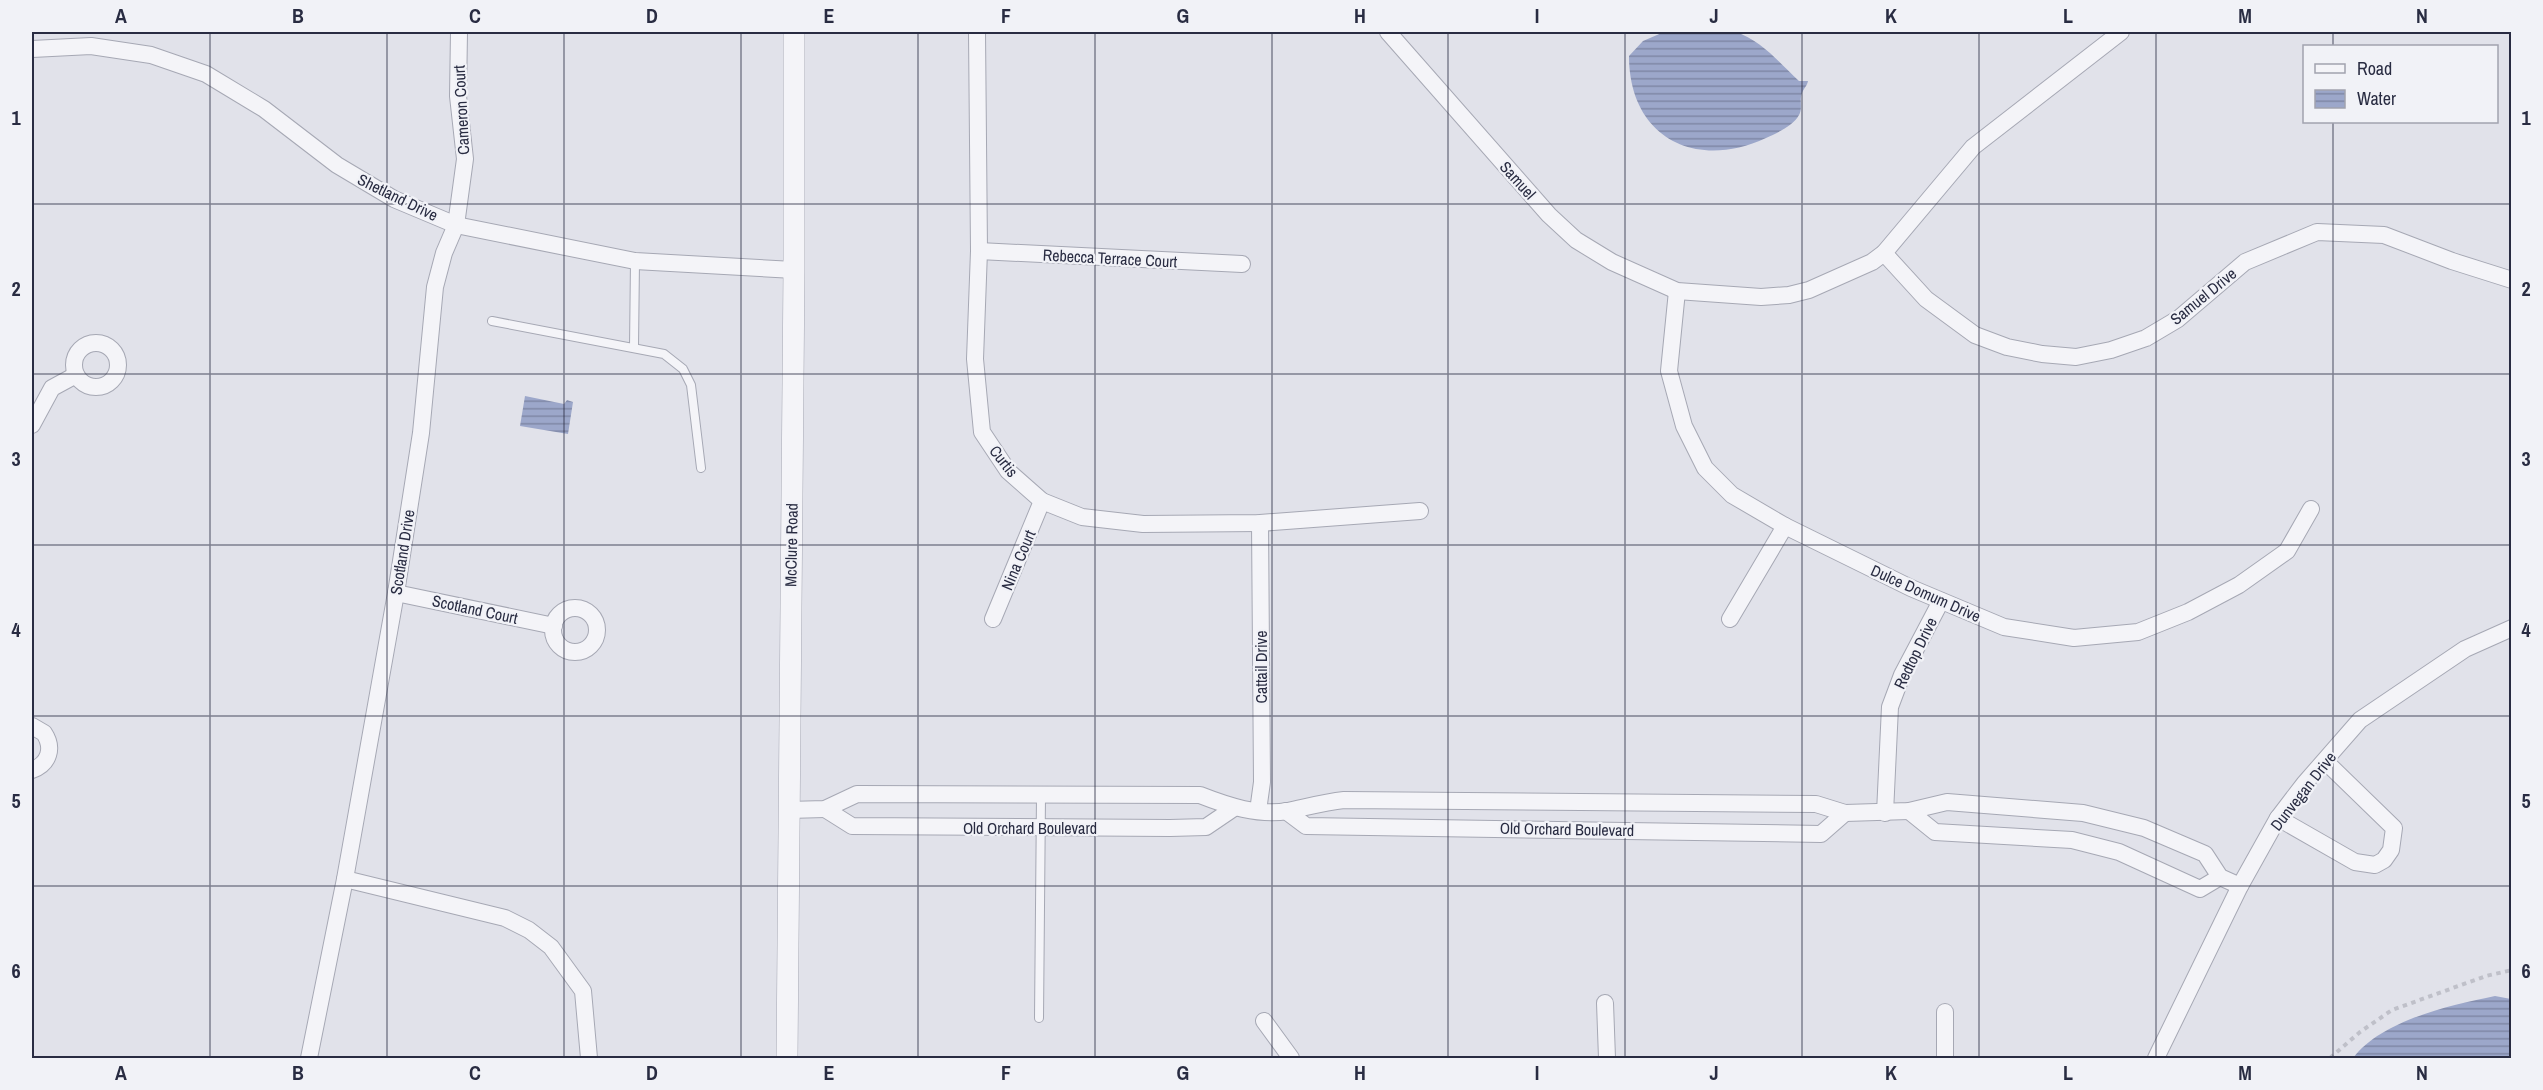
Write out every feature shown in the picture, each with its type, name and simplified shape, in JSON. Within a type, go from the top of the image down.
[{"type":"street","name":"Cameron Court","points":[[456,225],[465,159],[458,96],[459,32]]},
{"type":"street","name":"McClure Road","points":[[787,1059],[794,32]]},
{"type":"street","name":"Curtis","points":[[977,32],[979,251],[975,359],[982,432],[1008,471],[1042,501],[1082,517],[1143,524],[1260,523],[1420,511]]},
{"type":"street","name":"Samuel","points":[[1388,32],[1549,215],[1569,234],[1612,262],[1677,291]]},
{"type":"street","points":[[1677,291],[1761,297],[1789,295],[1809,290],[1872,262],[1884,252],[1973,147],[2121,32]]},
{"type":"street","name":"Shetland Drive","points":[[32,49],[92,46],[151,55],[206,74],[264,109],[337,165],[394,199],[456,225],[635,261],[794,270]]},
{"type":"street","name":"Scotland Drive","points":[[309,1059],[345,879],[396,593],[421,433],[435,287],[444,254],[456,225]]},
{"type":"street","name":"Samuel Drive","points":[[1884,252],[1926,299],[1975,335],[2007,347],[2042,354],[2076,357],[2111,350],[2146,338],[2178,319],[2245,261],[2317,232],[2384,234],[2452,261],[2511,280]]},
{"type":"street","name":"Rebecca Terrace Court","points":[[979,251],[1242,264]]},
{"type":"street","name":"Dulce Domum Drive","points":[[1677,291],[1670,371],[1684,426],[1705,468],[1732,495],[1785,526],[1941,601],[2004,627],[2074,638],[2138,632],[2188,612],[2239,585],[2287,551],[2311,509]]},
{"type":"street","points":[[32,425],[52,388],[76,375]]},
{"type":"street","name":"Nina Court","points":[[993,619],[1042,501]]},
{"type":"street","name":"Cattail Drive","points":[[1258,811],[1262,782],[1260,523]]},
{"type":"street","points":[[1730,619],[1785,526]]},
{"type":"street","name":"Scotland Court","points":[[396,593],[554,626]]},
{"type":"street","name":"Redtop Drive","points":[[1885,813],[1890,707],[1902,675],[1941,601]]},
{"type":"street","name":"Dunvegan Drive","points":[[2156,1059],[2240,886],[2278,818],[2360,720],[2465,649],[2511,627]]},
{"type":"street","points":[[32,726],[44,733],[50,747],[46,760],[41,766],[32,770]]},
{"type":"street","points":[[2278,818],[2355,862],[2375,865],[2384,861],[2391,850],[2394,828],[2325,761]]},
{"type":"street","name":"Old Orchard Boulevard","points":[[788,810],[825,809],[857,794],[1200,795],[1234,808],[1258,811],[1286,811],[1319,802],[1344,800],[1816,804],[1845,813],[1885,813],[1909,811],[1947,802],[2083,813],[2144,828],[2205,854],[2220,877],[2240,886]]},
{"type":"street","name":"Old Orchard Boulevard","points":[[825,809],[852,826],[1041,828],[1206,827],[1234,808]]},
{"type":"street","name":"Old Orchard Boulevard","points":[[1286,811],[1306,826],[1821,834],[1845,813]]},
{"type":"street","points":[[1909,811],[1935,832],[2072,840],[2120,852],[2200,889],[2220,877]]},
{"type":"street","points":[[345,879],[505,918],[529,930],[551,947],[583,991],[590,1059]]},
{"type":"street","points":[[1605,1003],[1607,1059]]},
{"type":"street","points":[[1945,1012],[1945,1059]]},
{"type":"street","points":[[1264,1021],[1291,1059]]},
{"type":"lane","points":[[634,347],[635,261]]},
{"type":"lane","points":[[492,321],[664,354],[683,369],[691,385],[701,468]]},
{"type":"lane","points":[[1039,1018],[1041,796]]},
{"type":"path","points":[[2330,1059],[2360,1032],[2392,1010],[2494,973],[2511,970]]},
{"type":"water","points":[[1728,31],[1754,40],[1799,81],[1808,81],[1801,96],[1799,115],[1793,123],[1780,131],[1740,147],[1715,150],[1691,148],[1671,140],[1654,126],[1640,108],[1632,84],[1629,56],[1643,41],[1664,32]]},
{"type":"water","points":[[525,396],[564,404],[567,400],[573,402],[568,434],[520,426]]},
{"type":"water","points":[[2495,996],[2511,999],[2511,1058],[2353,1058],[2366,1045],[2399,1024],[2458,1004]]}]
